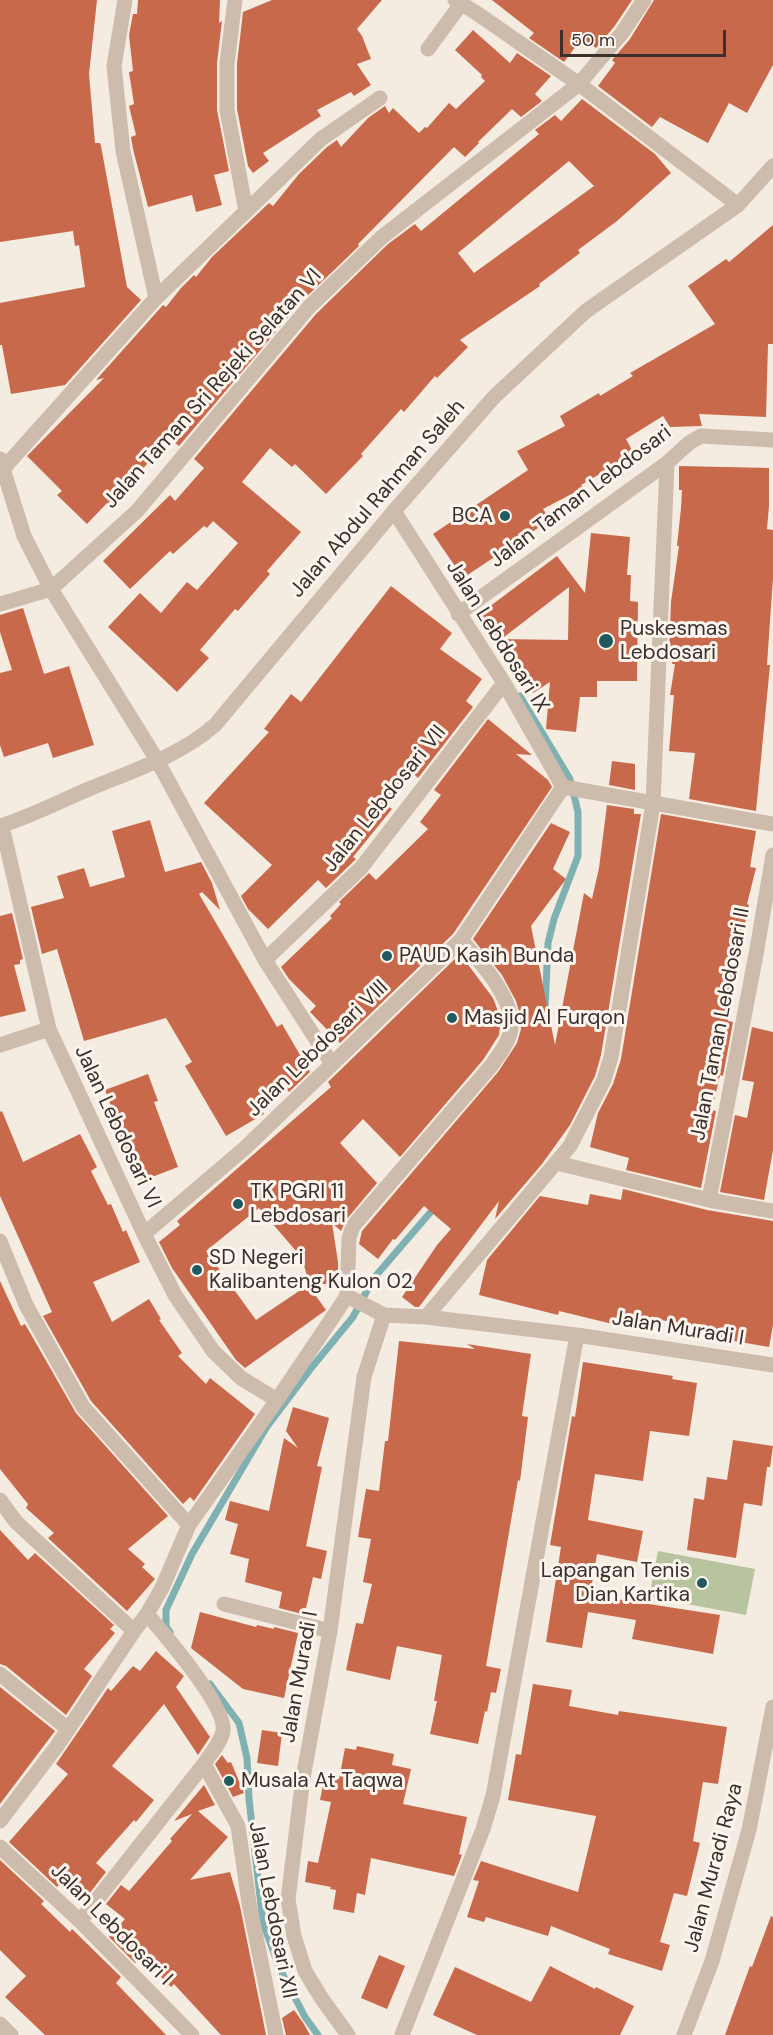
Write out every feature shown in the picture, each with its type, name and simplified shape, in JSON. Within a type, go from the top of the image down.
[{"type":"street","points":[[125,0],[114,66],[123,151],[156,298]]},
{"type":"street","points":[[235,0],[226,63],[227,110],[246,212]]},
{"type":"street","name":"Jalan Taman Sri Rejeki Selatan VI","points":[[51,590],[137,511],[309,307],[374,245],[579,84],[622,33],[644,0]]},
{"type":"street","points":[[428,48],[458,2],[479,6],[738,205]]},
{"type":"street","points":[[332,1064],[265,960],[157,760],[51,590],[24,536],[2,464],[156,298],[321,140],[380,98]]},
{"type":"street","name":"Jalan Abdul Rahman Saleh","points":[[1,826],[191,744],[215,725],[394,511],[494,397],[586,311],[738,205],[773,166]]},
{"type":"street","name":"Jalan Taman Lebdosari","points":[[458,614],[701,436],[773,440]]},
{"type":"street","points":[[426,1317],[557,1163],[582,1126],[604,1080],[611,1057],[653,804],[667,463]]},
{"type":"street","name":"Jalan Lebdosari IX","points":[[394,511],[504,683],[566,787]]},
{"type":"street","points":[[0,604],[51,590]]},
{"type":"street","name":"Jalan Lebdosari VII","points":[[265,960],[361,868],[504,683]]},
{"type":"street","points":[[566,787],[600,795],[773,824]]},
{"type":"street","name":"Jalan Lebdosari VIII","points":[[144,1234],[245,1148],[461,940],[566,787]]},
{"type":"street","name":"Jalan Lebdosari VI","points":[[1,826],[49,1029],[144,1234],[175,1294],[213,1351],[241,1378],[278,1400]]},
{"type":"street","name":"Jalan Taman Lebdosari II","points":[[709,1200],[758,949],[773,855]]},
{"type":"street","points":[[0,1821],[68,1730],[147,1614],[162,1588],[189,1525],[349,1297],[349,1238],[353,1226],[491,1066],[505,1045],[511,1028],[506,1005],[499,988],[461,940]]},
{"type":"street","points":[[0,1045],[49,1029]]},
{"type":"street","points":[[557,1163],[709,1200],[773,1211]]},
{"type":"street","points":[[0,1241],[26,1305],[83,1407],[189,1525]]},
{"type":"street","points":[[349,1297],[378,1312]]},
{"type":"street","name":"Jalan Muradi I","points":[[348,2035],[322,1999],[306,1971],[294,1936],[288,1899],[303,1778],[330,1631],[364,1377],[378,1312],[578,1335],[773,1365]]},
{"type":"street","points":[[402,2035],[483,1829],[493,1796],[578,1335]]},
{"type":"street","points":[[0,1500],[15,1522],[134,1631]]},
{"type":"street","points":[[224,1604],[330,1631]]},
{"type":"street","points":[[80,1922],[204,1764],[222,1733],[220,1717],[195,1673],[147,1614]]},
{"type":"street","points":[[0,1674],[68,1730]]},
{"type":"street","name":"Jalan Muradi Raya","points":[[684,2035],[712,1961],[749,1830],[773,1707]]},
{"type":"street","name":"Jalan Lebdosari XII","points":[[204,1764],[238,1826],[249,1903],[276,2035]]},
{"type":"street","name":"Jalan Lebdosari I","points":[[0,1847],[80,1922],[192,2035]]},
{"type":"street","points":[[0,2024],[11,2035]]},
{"type":"green space","name":"Lapangan Tenis Dian Kartika","points":[[658,1551],[755,1569],[746,1615],[649,1597]]},
{"type":"building","points":[[0,0],[97,0],[89,74],[95,143],[100,143],[101,146],[127,287],[141,300],[65,385],[11,394],[2,345],[0,345],[0,303],[85,287],[79,245],[75,246],[73,231],[0,242]]},
{"type":"building","points":[[138,0],[220,0],[219,23],[222,21],[217,63],[217,110],[229,171],[214,175],[222,205],[196,212],[192,195],[148,207],[133,149],[131,137],[136,135],[129,106],[134,104],[129,72],[133,71],[129,35],[133,14],[137,14]]},
{"type":"building","points":[[272,0],[382,0],[357,29],[371,59],[357,64],[371,85],[354,96],[351,92],[317,110],[321,116],[263,153],[269,161],[253,173],[248,166],[237,109],[237,64],[243,12]]},
{"type":"building","points":[[492,0],[632,0],[596,48],[582,38],[564,62],[529,38],[534,33]]},
{"type":"building","points":[[654,0],[773,0],[773,65],[747,113],[729,103],[708,143],[660,117],[652,127],[598,86],[615,63],[612,60],[630,39]]},
{"type":"building","points":[[473,30],[510,63],[517,53],[551,76],[535,94],[542,101],[521,117],[512,109],[465,157],[454,147],[358,244],[359,246],[302,301],[179,446],[174,442],[150,465],[148,463],[110,505],[107,503],[87,524],[57,495],[62,491],[27,456],[104,378],[96,380],[163,305],[166,307],[181,288],[194,275],[196,277],[212,257],[269,203],[273,206],[299,174],[327,147],[337,140],[341,147],[368,118],[385,106],[389,113],[393,108],[419,133],[425,127],[427,128],[449,103],[456,109],[485,81],[482,75],[455,50]]},
{"type":"building","points":[[582,99],[655,154],[671,173],[617,221],[578,250],[580,253],[539,284],[540,286],[460,340],[468,347],[437,378],[435,376],[404,412],[401,409],[361,454],[363,456],[326,494],[295,464],[292,467],[270,448],[242,482],[301,532],[267,571],[270,574],[238,611],[235,609],[200,650],[209,658],[177,692],[108,627],[140,593],[161,613],[187,582],[197,590],[238,543],[213,521],[207,528],[204,526],[173,554],[170,551],[130,589],[103,561],[170,495],[175,501],[204,468],[194,459],[316,314],[388,244],[415,224],[421,231],[539,134],[535,130],[555,115],[561,121]],"holes":[[[569,161],[594,186],[474,273],[458,253]]]},
{"type":"building","points":[[773,225],[773,344],[768,344],[766,417],[699,414],[702,426],[670,427],[663,416],[626,439],[634,454],[581,485],[583,488],[543,509],[550,520],[463,578],[433,534],[528,470],[517,451],[565,426],[560,416],[599,393],[600,396],[633,376],[630,373],[715,324],[688,286],[726,259],[729,262]]},
{"type":"building","points":[[679,466],[769,468],[767,529],[773,530],[773,578],[767,665],[770,665],[756,811],[689,799],[695,753],[669,751],[674,695],[670,695],[675,664],[672,664],[674,652],[669,652],[671,602],[679,546],[677,546],[682,490],[679,490]]},
{"type":"building","points":[[591,533],[630,537],[627,575],[631,575],[630,601],[638,602],[637,681],[597,681],[597,697],[580,697],[576,732],[546,729],[550,682],[533,693],[498,639],[568,640],[569,587],[504,637],[497,637],[481,613],[557,556],[585,593]]},
{"type":"building","points":[[391,586],[452,633],[440,649],[482,679],[466,701],[473,707],[418,778],[413,773],[387,805],[392,809],[353,857],[356,859],[326,888],[318,880],[268,929],[248,909],[241,896],[272,865],[204,803],[269,732],[264,729],[291,694],[301,702]]},
{"type":"building","points":[[23,608],[44,674],[69,666],[94,745],[53,758],[48,743],[4,757],[0,745],[0,673],[12,670],[0,632],[0,615]]},
{"type":"building","points":[[488,719],[532,755],[516,754],[548,780],[552,787],[453,934],[340,1043],[310,1012],[316,1006],[289,979],[281,967],[332,918],[330,916],[341,904],[339,902],[369,873],[376,880],[428,829],[420,822],[441,795],[434,790]]},
{"type":"building","points":[[612,761],[635,764],[635,790],[609,785]]},
{"type":"building","points":[[607,805],[634,809],[634,814],[641,814],[601,1055],[595,1076],[570,1125],[542,1164],[495,1219],[499,1201],[419,1307],[415,1307],[402,1297],[437,1245],[451,1229],[424,1206],[378,1259],[359,1244],[362,1231],[498,1072],[517,1043],[521,1029],[516,1001],[502,975],[473,939],[551,823],[570,832],[553,869],[566,879],[531,926],[555,1045],[584,893],[592,899],[599,868]]},
{"type":"building","points":[[661,814],[756,831],[750,867],[756,868],[747,904],[749,905],[743,933],[738,932],[729,970],[735,971],[729,997],[733,997],[728,1021],[733,1022],[723,1076],[720,1075],[712,1110],[716,1111],[701,1188],[626,1170],[629,1158],[590,1147],[598,1113],[613,1084],[621,1059]]},
{"type":"building","points":[[150,820],[165,872],[201,862],[212,883],[220,910],[202,892],[199,894],[277,1027],[282,1024],[310,1072],[289,1092],[280,1084],[255,1098],[264,1114],[226,1136],[185,1066],[192,1062],[166,1018],[84,1041],[57,949],[42,954],[31,907],[64,898],[57,876],[84,868],[90,887],[125,877],[112,831]]},
{"type":"building","points":[[12,913],[23,959],[20,960],[20,964],[14,965],[26,1011],[0,1017],[0,916]]},
{"type":"building","points":[[460,954],[493,998],[501,1019],[499,1035],[483,1060],[400,1157],[363,1119],[340,1143],[377,1183],[346,1220],[341,1231],[332,1223],[338,1262],[338,1285],[309,1283],[302,1258],[259,1208],[206,1251],[256,1320],[308,1285],[326,1310],[245,1368],[236,1360],[172,1268],[159,1242],[180,1225],[177,1221],[331,1087],[328,1082]]},
{"type":"building","points":[[752,1027],[773,1032],[773,1150],[764,1200],[720,1192],[735,1115],[747,1118],[754,1082],[742,1080]]},
{"type":"building","points":[[148,1074],[158,1101],[154,1102],[178,1167],[139,1182],[128,1153],[124,1154],[113,1124],[117,1123],[105,1090]]},
{"type":"building","points":[[2,1111],[23,1162],[80,1134],[97,1167],[91,1171],[108,1205],[111,1204],[123,1232],[126,1230],[140,1262],[93,1282],[112,1322],[149,1299],[161,1319],[159,1320],[182,1353],[178,1356],[206,1384],[210,1378],[255,1414],[194,1501],[190,1497],[183,1504],[91,1401],[43,1316],[52,1312],[0,1196],[0,1112]]},
{"type":"building","points":[[623,1189],[707,1210],[773,1221],[773,1325],[769,1347],[711,1337],[712,1331],[657,1319],[656,1326],[626,1320],[625,1327],[559,1311],[558,1315],[479,1295],[487,1260],[540,1196],[588,1205],[590,1194],[621,1200]]},
{"type":"building","points":[[0,1281],[21,1326],[25,1324],[76,1413],[168,1516],[128,1549],[145,1564],[142,1567],[155,1579],[127,1611],[48,1538],[54,1533],[26,1508],[28,1504],[0,1469]]},
{"type":"building","points":[[399,1341],[475,1349],[467,1344],[531,1354],[522,1416],[528,1417],[520,1481],[518,1480],[486,1666],[501,1669],[496,1693],[491,1692],[487,1712],[485,1711],[478,1744],[430,1734],[437,1701],[434,1701],[442,1655],[397,1646],[390,1680],[346,1670],[356,1623],[363,1624],[372,1584],[363,1582],[371,1539],[358,1537],[366,1489],[379,1491],[385,1441],[388,1441]]},
{"type":"building","points":[[583,1362],[673,1376],[672,1379],[697,1383],[689,1436],[650,1431],[643,1481],[595,1474],[588,1520],[643,1531],[637,1562],[597,1554],[590,1595],[720,1615],[713,1654],[632,1639],[636,1620],[588,1612],[582,1648],[546,1642],[561,1547],[550,1545],[572,1416],[575,1417]]},
{"type":"building","points":[[293,1407],[329,1418],[317,1466],[322,1467],[306,1546],[327,1551],[321,1579],[313,1577],[306,1608],[303,1608],[302,1614],[279,1608],[282,1592],[245,1582],[249,1559],[230,1554],[238,1524],[225,1520],[230,1501],[269,1511],[284,1438],[298,1448],[286,1431]]},
{"type":"building","points":[[733,1440],[773,1446],[770,1467],[767,1467],[762,1506],[744,1503],[736,1558],[687,1550],[694,1498],[704,1500],[707,1477],[727,1480]]},
{"type":"building","points":[[0,1530],[28,1560],[35,1553],[114,1625],[110,1629],[115,1633],[84,1669],[92,1676],[66,1715],[6,1666],[0,1664]]},
{"type":"building","points":[[200,1612],[256,1627],[257,1625],[274,1629],[274,1627],[298,1633],[284,1698],[243,1689],[191,1648]]},
{"type":"building","points":[[156,1651],[184,1676],[176,1687],[210,1737],[198,1755],[164,1704],[112,1766],[154,1800],[96,1863],[106,1872],[86,1898],[65,1879],[57,1887],[9,1842],[68,1774],[56,1764],[108,1688],[111,1691],[133,1666],[140,1671]]},
{"type":"building","points":[[533,1684],[572,1690],[569,1706],[618,1715],[619,1711],[727,1727],[718,1784],[703,1782],[693,1841],[700,1843],[687,1896],[674,1893],[660,1942],[670,1945],[662,1971],[608,1954],[610,1949],[551,1926],[548,1936],[486,1917],[484,1922],[467,1917],[479,1881],[473,1880],[481,1861],[578,1892],[596,1816],[508,1800],[516,1754],[521,1755]]},
{"type":"building","points":[[0,1687],[55,1731],[0,1804]]},
{"type":"building","points":[[262,1730],[282,1733],[278,1766],[257,1763]]},
{"type":"building","points":[[357,1746],[394,1754],[392,1765],[411,1769],[403,1804],[467,1817],[459,1854],[462,1855],[454,1876],[371,1858],[365,1895],[357,1893],[354,1913],[333,1909],[336,1890],[305,1882],[308,1861],[318,1863],[331,1802],[320,1800],[325,1775],[339,1779],[345,1748],[356,1750]]},
{"type":"building","name":"Musala At Taqwa","points":[[222,1755],[228,1763],[231,1762],[244,1793],[233,1797],[215,1764]]},
{"type":"building","points":[[204,1785],[215,1805],[198,1811],[228,1837],[190,1880],[230,1872],[240,1906],[266,2035],[221,2035],[174,1984],[171,1987],[141,1957],[135,1963],[109,1937],[125,1919],[106,1904],[121,1885],[129,1891],[172,1841],[170,1839],[192,1814],[174,1821]]},
{"type":"building","points":[[0,1860],[44,1901],[41,1904],[70,1932],[72,1929],[121,1977],[116,1983],[166,2035],[45,2035],[5,1997],[26,1976],[0,1950]]},
{"type":"building","points":[[771,1916],[773,1917],[773,2035],[725,2035],[750,1966],[752,1967]]},
{"type":"building","points":[[379,1955],[405,1966],[387,2009],[361,1998]]},
{"type":"building","points":[[550,1966],[634,2006],[620,2035],[477,2035],[433,2015],[455,1967],[531,2002]]},
{"type":"building","points":[[294,2010],[310,2035],[286,2035],[282,2018]]},
{"type":"waterway","points":[[520,696],[570,779],[578,812],[578,856],[554,919],[548,943],[545,1010]]},
{"type":"waterway","points":[[170,1632],[166,1627],[166,1610],[192,1554],[266,1428],[353,1317],[373,1279],[435,1207]]},
{"type":"waterway","points":[[210,1684],[239,1723],[247,1758],[249,1799],[263,1923],[280,1969],[305,2017],[318,2035]]},
{"type":"place","name":"BCA","points":[[505,516]]},
{"type":"place","name":"Puskesmas Lebdosari","points":[[606,641]]},
{"type":"place","name":"PAUD Kasih Bunda","points":[[387,956]]},
{"type":"place","name":"Masjid Al Furqon","points":[[452,1018]]},
{"type":"place","name":"TK PGRI 11 Lebdosari","points":[[238,1204]]},
{"type":"place","name":"SD Negeri Kalibanteng Kulon 02","points":[[197,1270]]},
{"type":"place","name":"Lapangan Tenis Dian Kartika","points":[[702,1583]]},
{"type":"place","name":"Musala At Taqwa","points":[[229,1781]]}]
